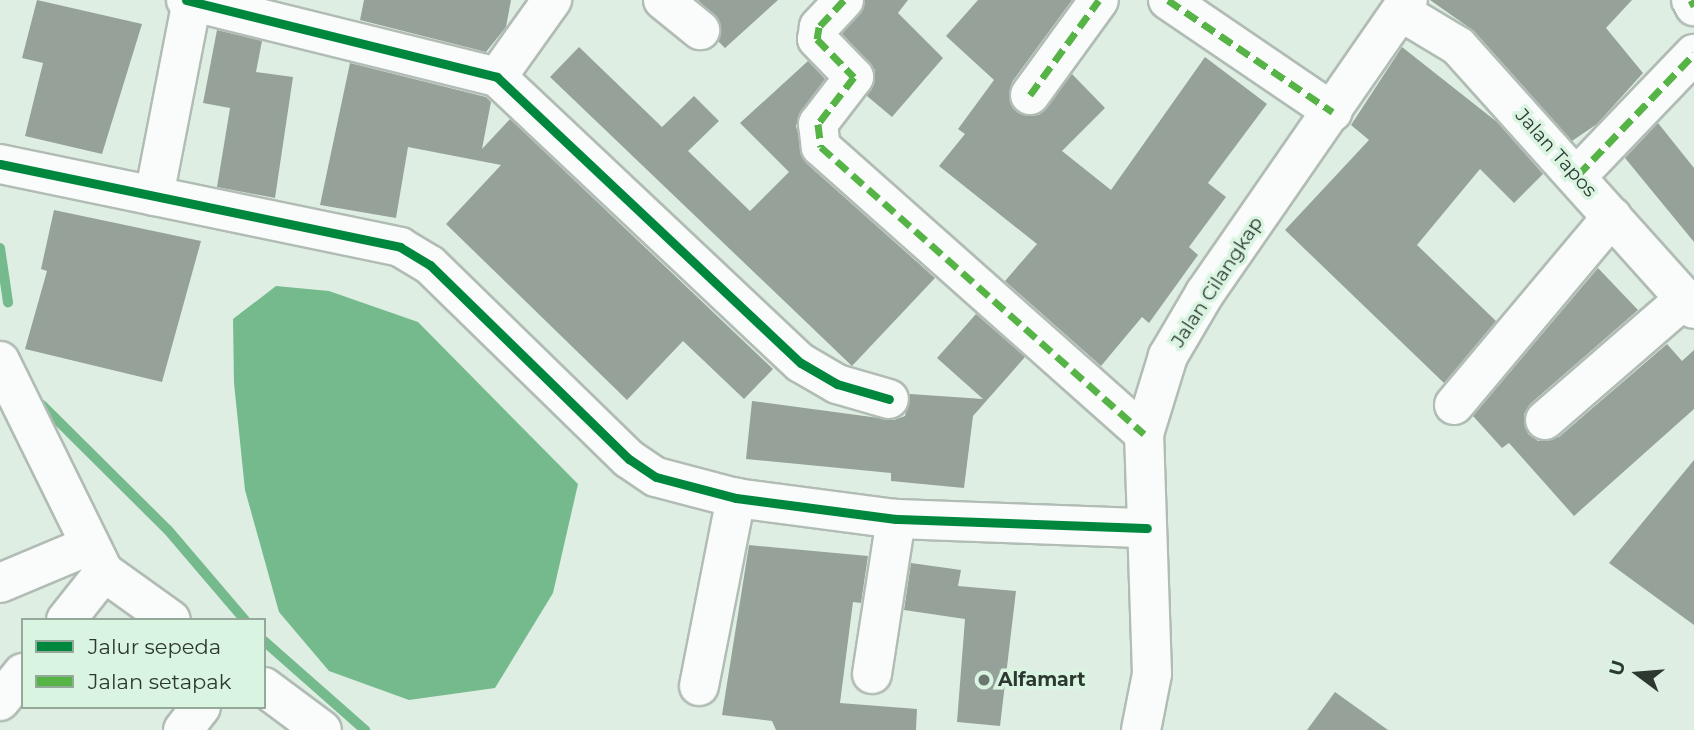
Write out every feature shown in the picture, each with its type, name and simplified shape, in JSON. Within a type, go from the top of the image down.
[{"type":"street","points":[[154,196],[190,0],[497,77],[801,363],[836,384],[889,399]]},
{"type":"street","points":[[497,77],[552,0]]},
{"type":"street","points":[[663,0],[700,30]]},
{"type":"street","points":[[844,0],[819,27],[817,39],[854,77],[818,124],[821,147],[1144,434]]},
{"type":"street","points":[[1030,94],[1099,0]]},
{"type":"street","points":[[1168,0],[1333,112]]},
{"type":"street","points":[[1691,0],[1694,6]]},
{"type":"street","name":"Jalan Cilangkap","points":[[1141,730],[1152,674],[1144,434],[1168,356],[1193,314],[1405,7]]},
{"type":"street","name":"Jalan Tapos","points":[[1405,7],[1458,46],[1577,175],[1690,304]]},
{"type":"street","points":[[1577,175],[1694,54]]},
{"type":"street","points":[[0,164],[400,247],[430,265],[629,459],[656,477],[736,498],[896,519],[1147,528]]},
{"type":"street","points":[[1454,405],[1612,217]]},
{"type":"street","points":[[1545,420],[1690,304]]},
{"type":"street","points":[[0,360],[96,559],[169,618]]},
{"type":"street","points":[[699,686],[736,498]]},
{"type":"street","points":[[872,674],[896,519]]},
{"type":"street","points":[[0,583],[96,559]]},
{"type":"street","points":[[67,618],[96,559]]},
{"type":"street","points":[[0,701],[21,675]]},
{"type":"street","points":[[266,688],[322,730]]},
{"type":"street","points":[[183,730],[199,709]]},
{"type":"shaded area","points":[[276,286],[329,291],[418,322],[578,484],[553,593],[495,688],[409,700],[329,671],[279,612],[245,490],[234,383],[233,319]]},
{"type":"building","points":[[37,0],[142,24],[102,154],[25,136],[43,63],[22,58]]},
{"type":"building","points":[[364,0],[511,0],[506,27],[486,52],[360,20]]},
{"type":"building","points":[[698,0],[778,0],[725,48],[718,41],[720,22]]},
{"type":"building","points":[[865,0],[908,0],[898,13],[943,58],[892,117],[867,96],[875,70],[842,34]]},
{"type":"building","points":[[978,0],[1072,0],[1012,82],[1010,103],[1018,113],[1039,115],[1072,74],[1105,108],[1062,151],[1111,190],[1205,57],[1267,104],[1208,183],[1226,197],[1189,247],[1198,255],[1149,323],[1142,317],[1101,366],[1005,281],[1037,244],[939,166],[965,134],[958,129],[994,80],[946,36]]},
{"type":"building","points":[[1430,0],[1632,0],[1606,28],[1643,73],[1597,124],[1572,141],[1474,31]]},
{"type":"building","points":[[217,30],[262,41],[256,72],[293,77],[275,198],[217,187],[230,108],[203,103]]},
{"type":"building","points":[[579,47],[662,127],[694,96],[719,121],[688,151],[750,211],[789,172],[740,123],[808,61],[825,79],[801,111],[796,126],[806,163],[935,278],[852,366],[550,77]]},
{"type":"building","points":[[1402,47],[1497,122],[1543,174],[1514,203],[1480,169],[1417,245],[1496,321],[1444,383],[1285,230],[1369,140],[1351,125]]},
{"type":"building","points":[[350,63],[486,97],[491,102],[482,149],[510,119],[773,369],[744,399],[683,341],[627,400],[446,224],[501,165],[408,147],[396,218],[320,205]]},
{"type":"building","points":[[1658,123],[1694,168],[1694,242],[1625,158]]},
{"type":"building","points":[[54,210],[201,241],[162,382],[25,349],[47,271],[41,269]]},
{"type":"building","points":[[1598,268],[1638,310],[1530,404],[1524,414],[1528,434],[1538,441],[1559,437],[1667,344],[1682,361],[1694,350],[1694,409],[1574,516],[1509,443],[1502,448],[1473,416]]},
{"type":"building","points":[[976,314],[1025,357],[973,416],[964,488],[891,481],[891,473],[746,459],[752,401],[894,420],[905,416],[910,394],[983,399],[937,358]]},
{"type":"building","points":[[1694,460],[1694,625],[1609,563]]},
{"type":"building","points":[[749,545],[868,556],[861,603],[853,602],[840,703],[917,709],[916,730],[776,730],[772,721],[722,715]]},
{"type":"building","points":[[911,563],[961,570],[958,586],[1016,591],[1000,726],[957,722],[965,619],[904,610]]},
{"type":"building","points":[[1335,692],[1388,730],[1307,730]]},
{"type":"waterway","points":[[0,248],[8,302]]},
{"type":"waterway","points":[[42,405],[168,530],[243,618]]},
{"type":"waterway","points":[[266,643],[365,730]]},
{"type":"marked path","points":[[844,0],[819,27],[817,39],[854,77],[818,124],[821,147],[1144,434]]},
{"type":"marked path","points":[[1030,95],[1099,0]]},
{"type":"marked path","points":[[1168,0],[1333,112]]},
{"type":"marked path","points":[[1691,0],[1694,6]]},
{"type":"marked path","points":[[1578,175],[1694,54]]},
{"type":"cycle path","points":[[186,0],[497,77],[801,363],[837,384],[889,399]]},
{"type":"cycle path","points":[[0,164],[400,247],[430,265],[629,459],[656,477],[736,498],[896,519],[1147,528]]},
{"type":"place","name":"Alfamart","points":[[984,680]]}]
